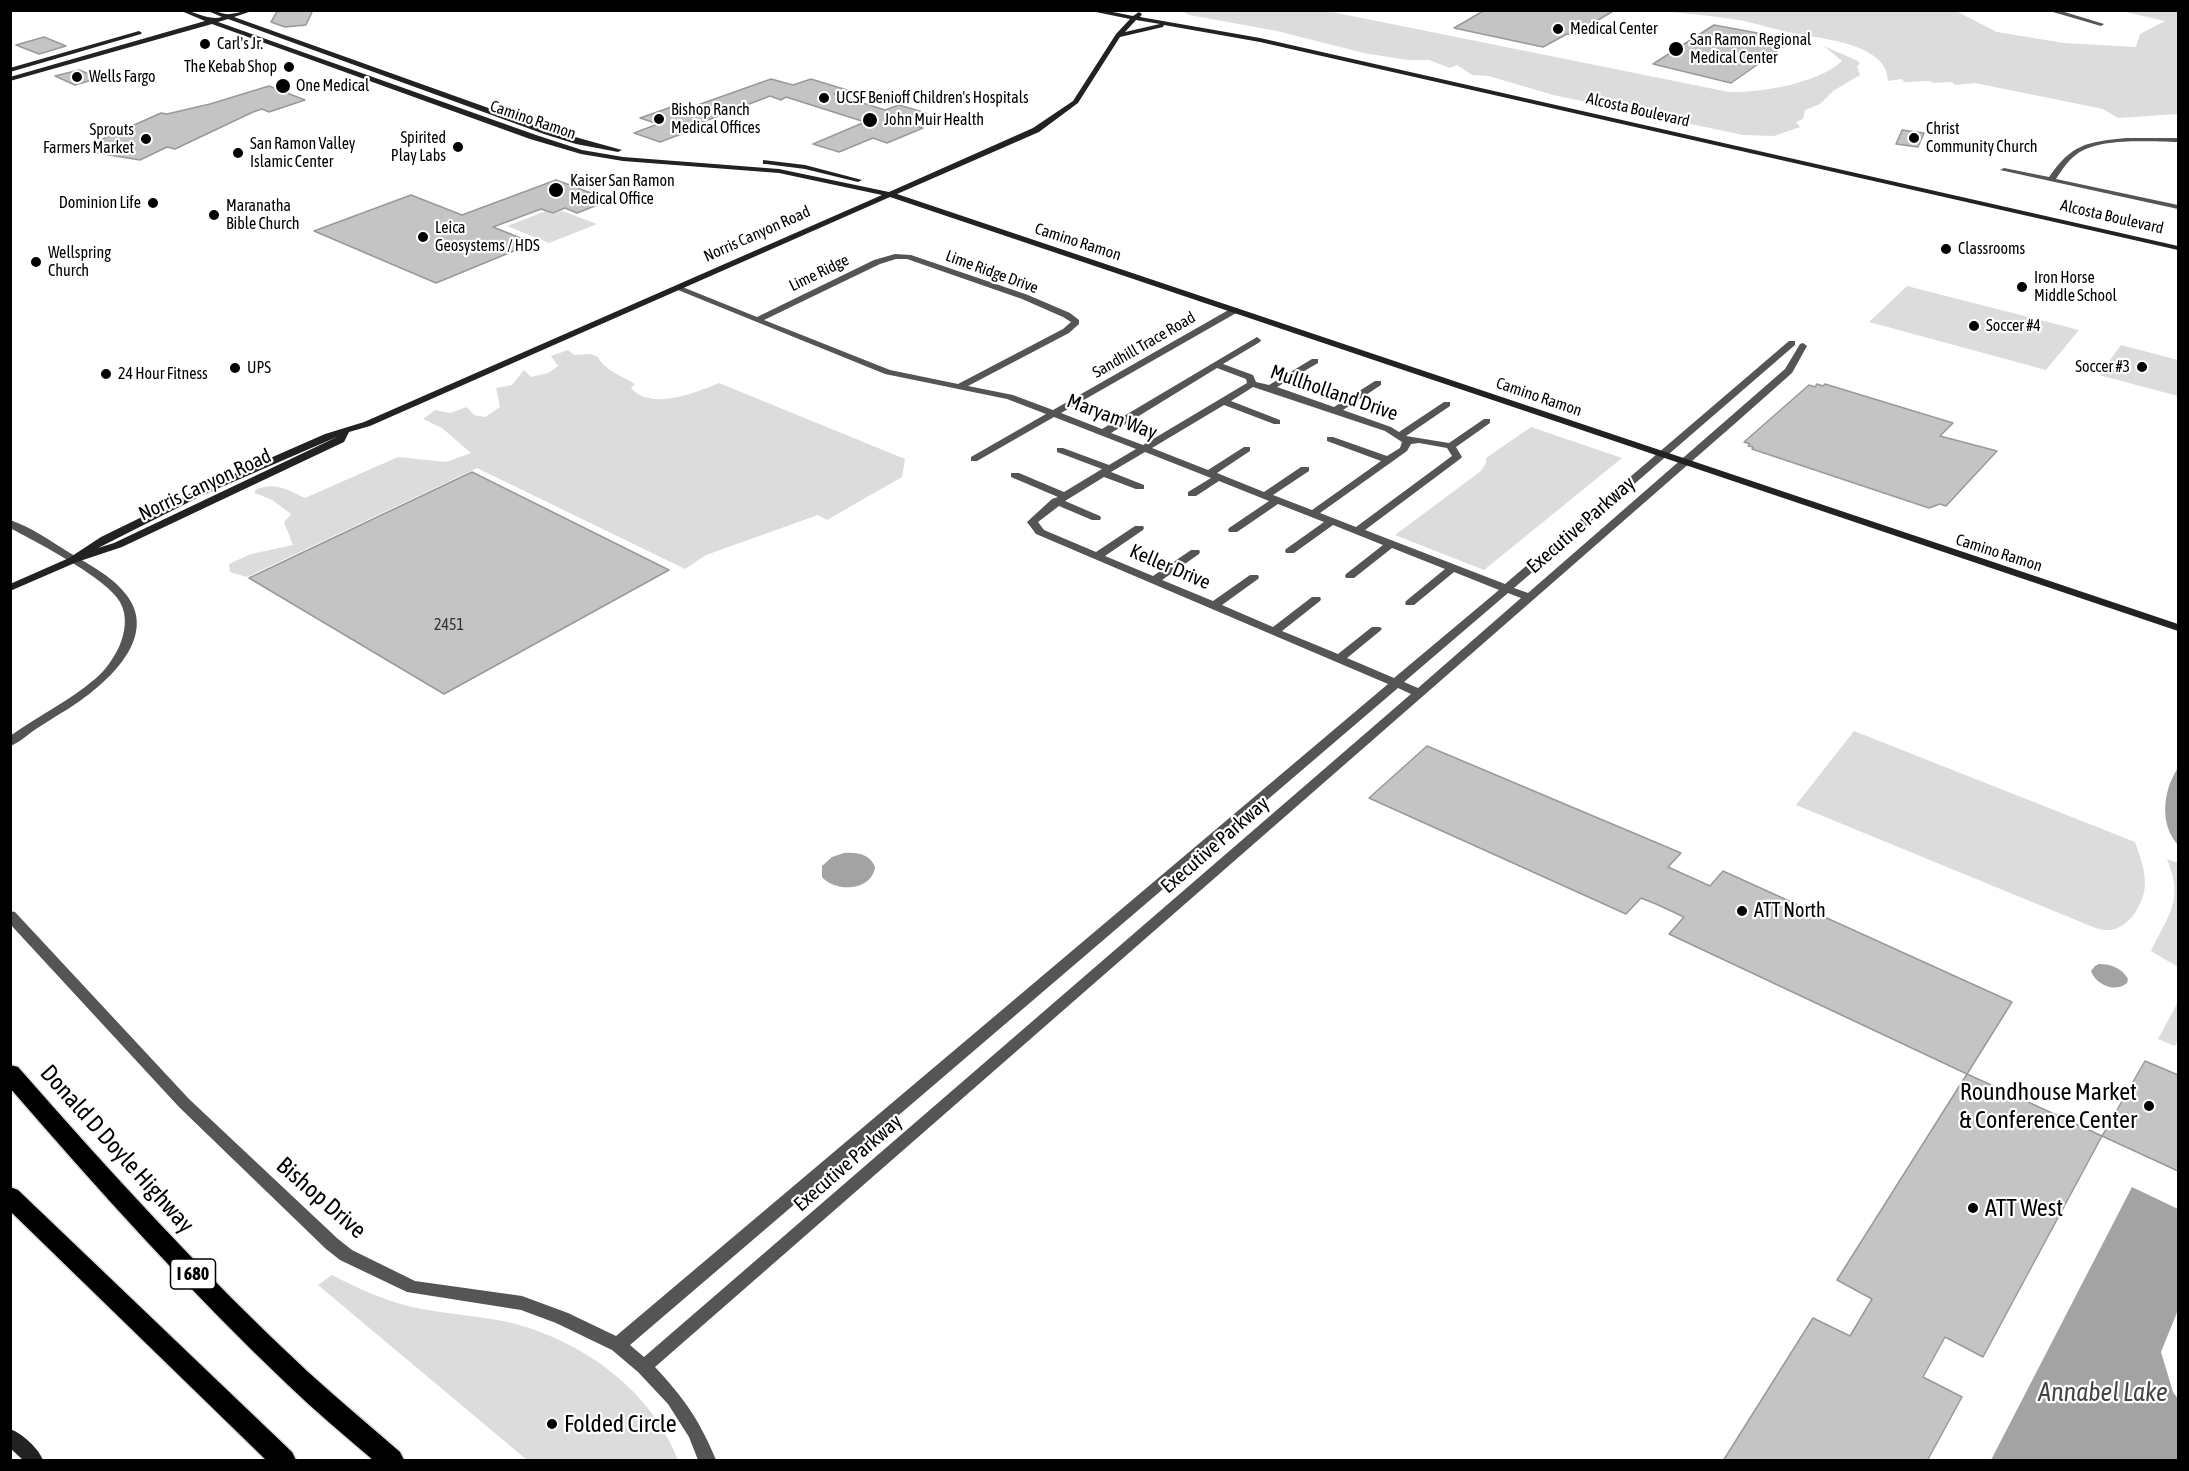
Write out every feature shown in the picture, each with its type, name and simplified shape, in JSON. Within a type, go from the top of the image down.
[{"type":"highway","name":"Donald D Doyle Highway","points":[[10,1072],[72,1144],[178,1259],[287,1368],[391,1461]]},
{"type":"highway","points":[[10,1196],[283,1461]]},
{"type":"main road","name":"Camino Ramon","points":[[182,10],[563,148],[622,159],[779,171],[889,194],[2178,628]]},
{"type":"main road","points":[[10,79],[252,10]]},
{"type":"main road","name":"Alcosta Boulevard","points":[[1089,10],[1138,14],[1251,32],[2178,240]]},
{"type":"main road","name":"Alcosta Boulevard","points":[[1119,10],[2178,248]]},
{"type":"main road","name":"Camino Ramon","points":[[215,11],[579,142],[641,153],[758,161],[805,167],[842,175],[873,185],[889,194]]},
{"type":"main road","points":[[177,22],[215,11]]},
{"type":"main road","name":"Norris Canyon Road","points":[[10,588],[73,561],[105,539],[182,501],[328,436],[346,432],[1036,130],[1054,120],[1076,102],[1119,35],[1138,14]]},
{"type":"main road","points":[[1119,35],[1177,24]]},
{"type":"main road","points":[[10,70],[144,32]]},
{"type":"main road","points":[[10,1436],[34,1461]]},
{"type":"street","points":[[2049,10],[2101,24]]},
{"type":"street","points":[[2051,180],[2076,151],[2095,145],[2146,139],[2178,140]]},
{"type":"street","points":[[2004,170],[2178,207]]},
{"type":"street","name":"Lime Ridge","points":[[757,321],[857,271],[896,256]]},
{"type":"street","name":"Lime Ridge Drive","points":[[896,256],[909,257],[1011,293],[1063,313],[1076,322],[1066,331],[962,385]]},
{"type":"street","name":"Maryam Way","points":[[677,288],[888,372],[962,385],[1010,397],[1530,598]]},
{"type":"street","name":"Sandhill Trace Road","points":[[974,459],[1235,310]]},
{"type":"street","points":[[1103,433],[1257,340]]},
{"type":"street","name":"Executive Parkway","points":[[618,1345],[1792,343]]},
{"type":"street","name":"Executive Parkway","points":[[644,1367],[1789,371],[1803,346]]},
{"type":"street","points":[[1270,388],[1316,360]]},
{"type":"street","points":[[1217,365],[1250,377],[1252,384]]},
{"type":"street","points":[[1335,411],[1378,383]]},
{"type":"street","name":"Mullholland Drive","points":[[1144,449],[1252,384],[1335,411],[1404,438],[1404,449],[1313,514]]},
{"type":"street","points":[[1222,401],[1277,422]]},
{"type":"street","points":[[1404,438],[1447,404]]},
{"type":"street","points":[[1404,438],[1451,446],[1487,422]]},
{"type":"street","points":[[1330,439],[1388,460]]},
{"type":"street","points":[[1356,532],[1452,463],[1457,457],[1451,446]]},
{"type":"street","name":"Keller Drive","points":[[1144,449],[1060,499],[1035,518],[1032,522],[1034,526],[1040,532],[1420,693]]},
{"type":"street","points":[[1192,494],[1247,449]]},
{"type":"street","points":[[1060,450],[1140,487]]},
{"type":"street","points":[[1265,496],[1305,469]]},
{"type":"street","points":[[1015,475],[1096,518]]},
{"type":"street","points":[[1233,530],[1277,500]]},
{"type":"street","points":[[1290,551],[1331,522]]},
{"type":"street","points":[[10,523],[73,561],[123,597],[131,613],[129,635],[124,648],[103,679],[10,742]]},
{"type":"street","points":[[1097,556],[1139,528]]},
{"type":"street","points":[[1350,576],[1390,545]]},
{"type":"street","points":[[1155,580],[1195,552]]},
{"type":"street","points":[[1410,603],[1452,569]]},
{"type":"street","points":[[1215,606],[1254,577]]},
{"type":"street","points":[[1275,631],[1316,599]]},
{"type":"street","points":[[1340,658],[1376,629]]},
{"type":"street","points":[[1417,665],[1441,675]]},
{"type":"street","name":"Bishop Drive","points":[[10,915],[184,1103],[274,1191],[346,1254],[413,1287],[522,1303],[562,1318],[618,1345],[644,1367],[674,1399],[696,1432],[707,1461]]},
{"type":"shaded area","points":[[1182,11],[1327,11],[1729,92],[1757,91],[1789,85],[1805,81],[1832,69],[1842,61],[1824,46],[1858,61],[1860,75],[1833,91],[1820,104],[1805,110],[1803,119],[1796,122],[1800,127],[1774,136],[1743,135],[1553,95],[1489,76],[1472,75],[1457,65],[1450,68],[1429,60],[1407,60],[1364,53],[1277,31],[1189,15]]},
{"type":"shaded area","points":[[1662,11],[1956,11],[1997,32],[2064,43],[2136,47],[2140,34],[2165,21],[2121,11],[2178,11],[2178,114],[2118,118],[2103,109],[1975,83],[1955,85],[1952,82],[1905,82],[1901,79],[1888,81],[1885,69],[1877,59],[1866,51],[1837,41],[1744,21]]},
{"type":"shaded area","points":[[546,211],[553,214],[562,211],[597,224],[549,243],[507,226]]},
{"type":"shaded area","name":"Soccer #4","points":[[1907,286],[2079,330],[2046,370],[1869,322]]},
{"type":"shaded area","name":"Soccer #3","points":[[2121,345],[2178,360],[2178,396],[2099,375]]},
{"type":"shaded area","points":[[568,350],[574,355],[591,354],[598,357],[610,370],[635,384],[631,388],[640,395],[650,398],[674,398],[719,383],[905,459],[902,477],[827,520],[818,515],[706,555],[685,569],[477,468],[247,577],[230,572],[229,564],[251,554],[293,545],[284,522],[291,514],[272,500],[255,493],[255,490],[275,486],[305,498],[398,457],[446,462],[471,453],[442,428],[423,419],[435,410],[450,413],[467,407],[474,415],[485,417],[500,407],[496,388],[512,385],[524,370],[531,377],[548,373],[558,366],[551,356]]},
{"type":"shaded area","points":[[1531,427],[1622,458],[1484,570],[1395,535],[1481,471],[1486,458]]},
{"type":"shaded area","points":[[1854,731],[2135,842],[2145,883],[2139,907],[2122,926],[2103,930],[1796,805]]},
{"type":"shaded area","points":[[2167,859],[2178,863],[2178,967],[2151,951],[2168,916],[2174,896],[2172,873]]},
{"type":"shaded area","points":[[2178,1002],[2178,1040],[2175,1046],[2158,1039]]},
{"type":"shaded area","points":[[332,1275],[369,1293],[398,1303],[516,1324],[567,1344],[614,1374],[634,1392],[666,1435],[678,1460],[527,1460],[318,1285]]},
{"type":"water","points":[[2178,768],[2178,845],[2168,827],[2165,807],[2169,786]]},
{"type":"water","points":[[844,853],[862,855],[873,863],[875,867],[872,875],[861,885],[836,886],[822,877],[822,866],[832,857]]},
{"type":"water","points":[[2099,964],[2119,969],[2126,975],[2127,983],[2117,987],[2101,984],[2091,971]]},
{"type":"water","name":"Annabel Lake","points":[[2132,1187],[2178,1209],[2178,1310],[2161,1352],[2173,1392],[2178,1399],[2178,1460],[1991,1460]]},
{"type":"building","points":[[278,10],[313,10],[306,25],[285,27],[271,22]]},
{"type":"building","name":"Medical Center","points":[[1485,10],[1615,10],[1573,35],[1567,34],[1543,47],[1454,28]]},
{"type":"building","points":[[1714,25],[1793,40],[1731,83],[1653,64]]},
{"type":"building","points":[[44,37],[66,46],[39,54],[16,45]]},
{"type":"building","name":"Wells Fargo","points":[[79,70],[99,78],[75,85],[55,76]]},
{"type":"building","points":[[771,79],[793,85],[811,79],[847,90],[834,94],[885,110],[899,105],[926,113],[903,122],[923,128],[887,143],[873,138],[839,152],[813,144],[865,122],[786,97],[781,100],[770,96],[695,125],[700,127],[660,142],[634,133],[658,124],[640,118],[680,104],[692,107]]},
{"type":"building","points":[[269,86],[305,100],[269,112],[262,109],[253,112],[175,149],[167,147],[140,160],[78,150],[161,113],[167,114],[210,104]]},
{"type":"building","name":"Christ Community Church","points":[[1902,130],[1924,133],[1918,147],[1896,144]]},
{"type":"building","name":"Leica Geosystems / HDS","points":[[556,180],[610,200],[577,213],[565,208],[553,213],[541,209],[493,227],[533,243],[436,283],[314,231],[411,195],[462,215]]},
{"type":"building","points":[[1817,384],[1823,386],[1825,384],[1953,423],[1940,436],[1997,451],[1946,506],[1940,504],[1929,508],[1752,449],[1753,447],[1748,446],[1750,444],[1744,442],[1809,385],[1815,387]]},
{"type":"building","points":[[472,472],[669,570],[444,694],[249,578]]},
{"type":"building","name":"ATT North","points":[[1427,746],[1681,853],[1668,867],[1710,886],[1723,871],[2012,1002],[1967,1074],[1669,934],[1684,917],[1656,904],[1641,898],[1626,914],[1369,798]]},
{"type":"building","name":"Roundhouse Market & Conference Center","points":[[2145,1061],[2178,1075],[2178,1171],[2102,1136]]},
{"type":"building","name":"ATT West","points":[[1967,1074],[2102,1136],[1983,1357],[1945,1337],[1923,1377],[1962,1397],[1927,1461],[1723,1461],[1813,1318],[1850,1336],[1872,1299],[1837,1280]]},
{"type":"place","name":"Medical Center","points":[[1558,29]]},
{"type":"place","name":"Carl's Jr.","points":[[205,44]]},
{"type":"place","name":"San Ramon Regional Medical Center","points":[[1676,49]]},
{"type":"place","name":"The Kebab Shop","points":[[289,67]]},
{"type":"place","name":"Wells Fargo","points":[[77,77]]},
{"type":"place","name":"One Medical","points":[[283,86]]},
{"type":"place","name":"UCSF Benioff Children's Hospitals","points":[[824,98]]},
{"type":"place","name":"Bishop Ranch Medical Offices","points":[[659,119]]},
{"type":"place","name":"John Muir Health","points":[[870,120]]},
{"type":"place","name":"Christ Community Church","points":[[1914,138]]},
{"type":"place","name":"Sprouts Farmers Market","points":[[146,139]]},
{"type":"place","name":"Spirited Play Labs","points":[[458,147]]},
{"type":"place","name":"San Ramon Valley Islamic Center","points":[[238,153]]},
{"type":"place","name":"Kaiser San Ramon Medical Office","points":[[556,190]]},
{"type":"place","name":"Dominion Life","points":[[153,203]]},
{"type":"place","name":"Maranatha Bible Church","points":[[214,215]]},
{"type":"place","name":"Leica Geosystems / HDS","points":[[423,237]]},
{"type":"place","name":"Classrooms","points":[[1946,249]]},
{"type":"place","name":"Wellspring Church","points":[[36,262]]},
{"type":"place","name":"Iron Horse Middle School","points":[[2022,287]]},
{"type":"place","name":"Soccer #4","points":[[1974,326]]},
{"type":"place","name":"Soccer #3","points":[[2142,367]]},
{"type":"place","name":"UPS","points":[[235,368]]},
{"type":"place","name":"24 Hour Fitness","points":[[106,374]]},
{"type":"place","name":"ATT North","points":[[1742,911]]},
{"type":"place","name":"Roundhouse Market & Conference Center","points":[[2149,1106]]},
{"type":"place","name":"ATT West","points":[[1973,1208]]},
{"type":"place","name":"Folded Circle","points":[[552,1424]]}]
